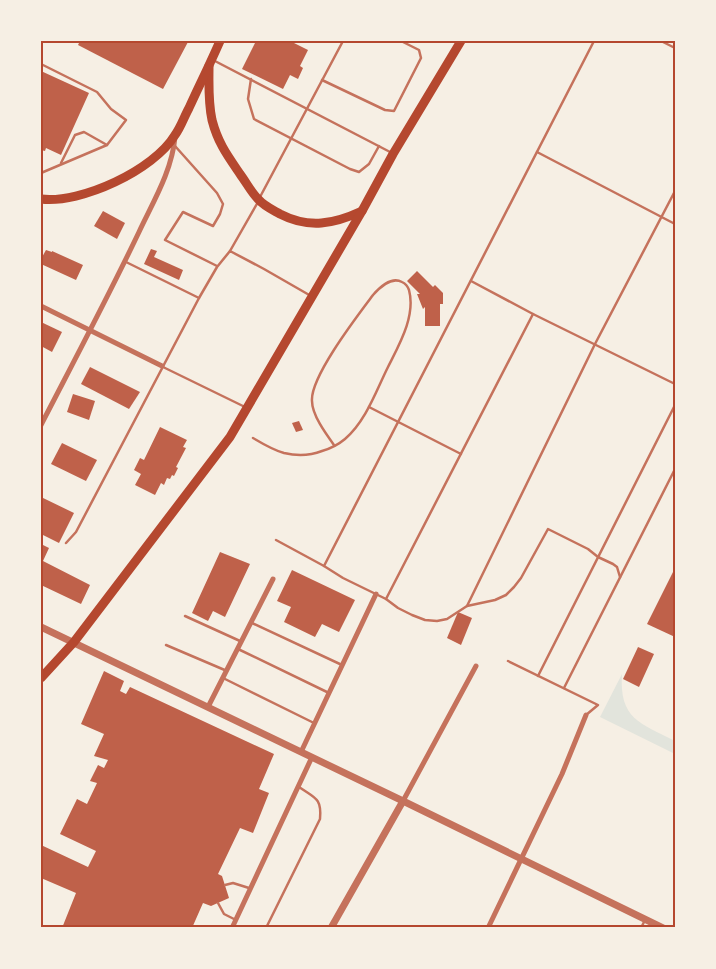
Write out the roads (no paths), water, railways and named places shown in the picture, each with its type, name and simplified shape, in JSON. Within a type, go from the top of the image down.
[{"type":"main road","points":[[41,199],[50,200],[76,196],[99,189],[130,174],[156,158],[174,141],[220,41]]},
{"type":"main road","points":[[41,678],[74,642],[230,437],[362,211],[393,154],[461,41]]},
{"type":"main road","points":[[210,63],[209,95],[217,137],[258,200],[284,216],[313,224],[336,221],[362,211]]},
{"type":"street","points":[[41,426],[125,262],[169,168],[174,141]]},
{"type":"street","points":[[41,306],[162,366]]},
{"type":"street","points":[[208,707],[273,579]]},
{"type":"street","points":[[301,752],[376,594]]},
{"type":"street","points":[[41,627],[663,928]]},
{"type":"street","points":[[332,928],[404,801],[476,666]]},
{"type":"street","points":[[488,928],[562,774],[586,715]]},
{"type":"street","points":[[232,928],[312,757]]},
{"type":"lane","points":[[66,544],[76,532],[162,366],[217,267],[230,251],[343,41]]},
{"type":"lane","points":[[322,80],[385,110],[394,111],[421,58],[419,50],[401,41]]},
{"type":"lane","points":[[324,566],[594,41]]},
{"type":"lane","points":[[661,41],[675,48]]},
{"type":"lane","points":[[210,63],[251,80],[393,154]]},
{"type":"lane","points":[[41,64],[97,92],[111,108],[126,120],[107,145],[41,173]]},
{"type":"lane","points":[[251,80],[248,99],[254,119],[350,169],[359,172],[369,164],[379,146]]},
{"type":"lane","points":[[60,164],[75,135],[84,132],[107,145]]},
{"type":"lane","points":[[174,141],[217,193],[223,204],[213,226],[183,212],[165,240],[217,267]]},
{"type":"lane","points":[[537,152],[675,224]]},
{"type":"lane","points":[[468,606],[595,344],[675,191]]},
{"type":"lane","points":[[230,251],[312,297]]},
{"type":"lane","points":[[125,262],[199,298]]},
{"type":"lane","points":[[253,438],[278,451],[300,456],[314,454],[334,446],[346,438],[368,407],[408,324],[410,308],[409,288],[399,280],[388,282],[381,286],[373,295],[331,354],[318,378],[313,392],[312,402],[314,411],[334,446]]},
{"type":"lane","points":[[471,280],[533,314],[675,384]]},
{"type":"lane","points":[[386,599],[533,314]]},
{"type":"lane","points":[[162,366],[247,408]]},
{"type":"lane","points":[[538,676],[675,405]]},
{"type":"lane","points":[[368,407],[461,454]]},
{"type":"lane","points":[[564,688],[675,469]]},
{"type":"lane","points":[[276,540],[343,578],[386,599],[398,608],[425,620],[447,619],[468,606],[496,600],[506,595],[514,588],[548,529],[617,567],[620,577]]},
{"type":"lane","points":[[185,616],[242,642]]},
{"type":"lane","points":[[251,623],[342,665]]},
{"type":"lane","points":[[166,645],[227,671]]},
{"type":"lane","points":[[238,649],[329,693]]},
{"type":"lane","points":[[508,661],[598,705],[586,715]]},
{"type":"lane","points":[[224,678],[314,723]]},
{"type":"lane","points":[[266,928],[320,819],[320,803],[298,787]]},
{"type":"lane","points":[[225,885],[232,883],[250,889]]},
{"type":"lane","points":[[218,903],[224,914],[236,920]]},
{"type":"lane","points":[[641,928],[646,919]]}]
